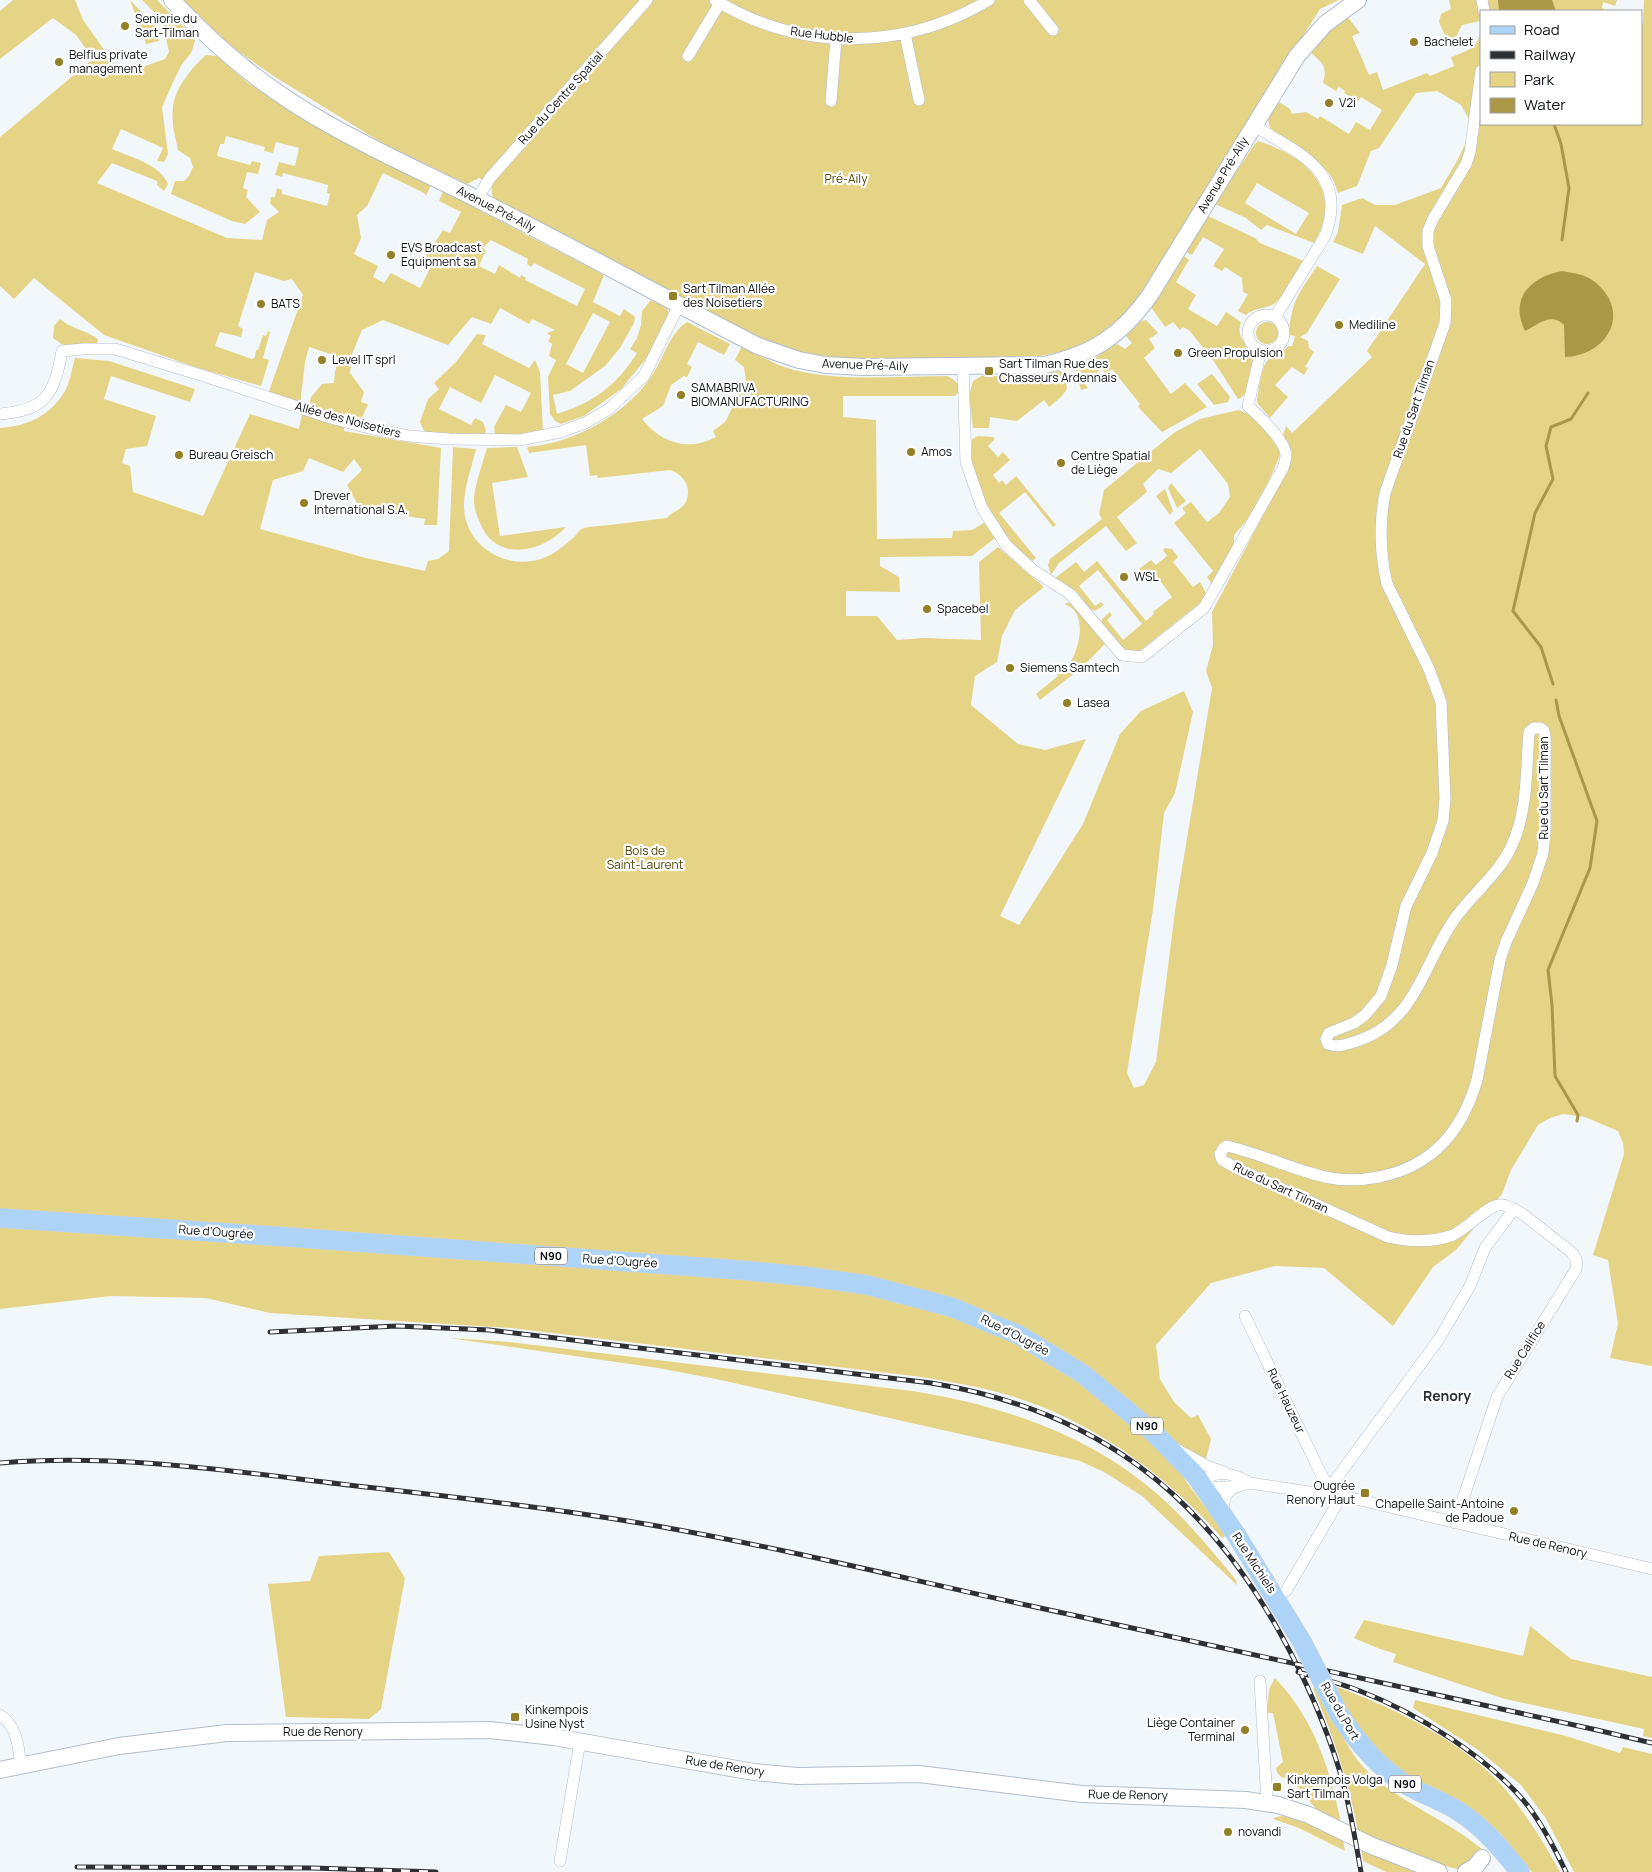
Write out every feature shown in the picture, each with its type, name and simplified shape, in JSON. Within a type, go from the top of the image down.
[{"type":"main road","name":"Rue d'Ougrée","points":[[0,1218],[288,1236],[740,1270],[867,1285],[951,1307],[996,1325],[1040,1347],[1083,1374],[1166,1444],[1204,1486]]},
{"type":"main road","name":"Rue Michiels","points":[[1204,1486],[1302,1642]]},
{"type":"main road","name":"Rue du Port","points":[[1302,1642],[1339,1714],[1364,1749],[1405,1784],[1462,1813],[1487,1834],[1509,1864]]},
{"type":"street","name":"Avenue Pré-Aily","points":[[172,0],[192,22],[244,67],[326,123],[382,154],[477,199],[758,346],[800,360],[826,365],[863,367],[1044,364],[1067,360],[1098,346],[1126,325],[1150,295],[1253,126],[1302,50],[1325,24],[1358,0]]},
{"type":"street","name":"Rue du Centre Spatial","points":[[477,199],[490,178],[647,0]]},
{"type":"street","name":"Rue Hubble","points":[[718,2],[744,16],[788,31],[836,39],[872,39],[905,34],[943,23],[963,15],[989,0]]},
{"type":"street","points":[[1029,0],[1053,30]]},
{"type":"street","points":[[688,56],[718,2]]},
{"type":"street","points":[[905,34],[919,100]]},
{"type":"street","points":[[831,101],[836,39]]},
{"type":"street","name":"Rue du Sart Tilman","points":[[1480,78],[1470,152],[1466,164],[1433,219],[1428,231],[1428,246],[1446,301],[1445,323],[1385,493],[1380,529],[1387,584],[1429,669],[1441,702],[1445,798],[1443,821],[1432,853],[1406,906],[1392,965],[1381,996],[1365,1015],[1354,1023],[1329,1033],[1326,1039],[1328,1044],[1334,1046],[1350,1043],[1377,1033],[1403,1010],[1417,990],[1438,946],[1456,916],[1504,859],[1519,827],[1523,809],[1529,732],[1534,728],[1540,728],[1544,731],[1545,736],[1545,830],[1543,853],[1533,883],[1506,942],[1500,960],[1477,1080],[1472,1096],[1460,1120],[1440,1146],[1426,1158],[1405,1171],[1357,1180],[1332,1179],[1311,1174],[1227,1146],[1223,1148],[1220,1154],[1222,1160],[1238,1169],[1388,1237],[1402,1240],[1436,1240],[1454,1234],[1468,1226],[1494,1206],[1503,1205],[1514,1209]]},
{"type":"street","points":[[1253,126],[1311,161],[1326,182],[1333,205],[1330,225],[1325,236],[1275,317]]},
{"type":"street","name":"Allée des Noisetiers","points":[[0,414],[22,412],[40,402],[51,390],[58,374],[62,351],[115,349],[330,418],[373,429],[410,436],[449,439],[520,440],[540,437],[585,423],[609,408],[644,376],[680,305]]},
{"type":"street","points":[[1268,315],[1275,317],[1284,330],[1282,342],[1273,350],[1262,350],[1252,344],[1248,333],[1249,327],[1256,318],[1268,315]]},
{"type":"street","points":[[963,366],[966,462],[982,508],[1006,545],[1033,570],[1070,594],[1122,655],[1142,657],[1204,608],[1283,468],[1286,455],[1283,444],[1248,406],[1262,350]]},
{"type":"street","points":[[1327,1490],[1439,1339],[1470,1286],[1485,1248],[1514,1209]]},
{"type":"street","name":"Rue Califice","points":[[1455,1523],[1497,1397],[1578,1263],[1570,1251],[1514,1209]]},
{"type":"street","name":"Rue Hauzeur","points":[[1246,1316],[1327,1490]]},
{"type":"street","name":"Rue d'Ougrée","points":[[1166,1444],[1209,1467],[1240,1477],[1250,1483]]},
{"type":"street","points":[[1204,1486],[1213,1474],[1228,1474]]},
{"type":"street","name":"Rue d'Ougrée","points":[[1204,1486],[1217,1488],[1250,1483],[1327,1490],[1341,1497],[1356,1499]]},
{"type":"street","points":[[1224,1516],[1224,1499],[1236,1486]]},
{"type":"street","points":[[1286,1591],[1341,1497]]},
{"type":"street","name":"Rue de Renory","points":[[1356,1499],[1652,1569]]},
{"type":"street","points":[[1260,1682],[1267,1803]]},
{"type":"street","points":[[0,1715],[9,1722],[15,1731],[21,1766]]},
{"type":"street","name":"Rue de Renory","points":[[0,1770],[119,1746],[239,1732],[500,1730],[580,1741],[754,1772],[787,1775],[934,1775],[1082,1794],[1227,1798],[1267,1803],[1309,1815],[1370,1845],[1439,1872]]},
{"type":"street","points":[[560,1861],[580,1741]]},
{"type":"street","points":[[1466,1872],[1476,1866],[1486,1851],[1487,1834]]},
{"type":"street","points":[[1482,1858],[1493,1853],[1509,1864]]},
{"type":"green space","name":"Bois de Saint-Laurent","points":[[13,0],[75,0],[83,20],[115,65],[131,71],[165,59],[169,52],[162,20],[142,0],[157,0],[194,37],[195,41],[191,53],[182,64],[162,107],[168,154],[164,162],[157,161],[163,148],[121,129],[112,149],[152,166],[164,177],[168,184],[164,191],[157,185],[157,181],[112,163],[97,183],[227,238],[262,240],[267,220],[279,212],[270,203],[271,197],[275,197],[277,188],[282,190],[282,194],[327,206],[330,194],[327,193],[328,185],[283,173],[282,177],[275,175],[279,162],[295,166],[299,148],[276,142],[273,153],[264,151],[265,147],[226,136],[224,144],[220,144],[217,156],[250,165],[252,161],[261,163],[258,174],[247,172],[243,188],[248,190],[246,197],[260,212],[245,224],[232,221],[171,194],[175,181],[184,181],[189,176],[193,167],[190,158],[178,150],[173,118],[174,100],[185,78],[201,60],[206,55],[217,56],[248,83],[286,107],[431,185],[426,196],[424,193],[383,173],[367,206],[357,215],[361,238],[354,254],[378,266],[373,277],[384,283],[391,273],[420,288],[434,261],[426,256],[443,230],[450,233],[461,212],[439,201],[443,191],[604,275],[593,302],[620,316],[624,309],[635,317],[634,323],[620,348],[605,366],[570,391],[553,395],[557,414],[570,410],[593,398],[621,374],[637,353],[630,349],[637,338],[641,325],[642,311],[650,301],[656,300],[668,310],[669,320],[650,354],[621,389],[584,416],[561,424],[555,421],[550,414],[548,377],[556,360],[549,356],[552,344],[548,341],[551,336],[547,333],[555,330],[532,319],[529,324],[500,308],[491,324],[472,317],[448,345],[383,320],[362,330],[352,354],[350,373],[364,392],[361,402],[368,404],[362,418],[345,413],[344,431],[441,448],[437,525],[424,525],[425,519],[360,509],[347,485],[362,470],[354,459],[343,472],[309,458],[303,471],[273,480],[260,529],[366,558],[425,571],[428,561],[438,559],[449,551],[453,447],[476,449],[465,494],[466,522],[480,544],[502,558],[528,562],[541,559],[558,550],[584,528],[667,518],[683,506],[688,495],[687,485],[676,472],[670,470],[598,478],[597,475],[590,476],[586,445],[529,453],[527,447],[563,440],[599,424],[615,413],[644,387],[672,338],[687,322],[730,344],[724,355],[698,342],[687,364],[692,367],[687,377],[684,376],[671,385],[663,406],[642,419],[658,434],[676,443],[695,444],[706,442],[716,437],[713,431],[725,422],[746,381],[744,367],[735,360],[742,346],[781,365],[812,374],[851,377],[947,376],[954,380],[959,390],[954,396],[843,396],[843,417],[876,420],[877,539],[952,538],[953,531],[972,530],[984,523],[995,538],[972,556],[880,557],[880,566],[899,577],[900,592],[846,591],[846,616],[877,616],[897,640],[924,638],[981,640],[979,562],[998,547],[1044,587],[1015,610],[1002,636],[997,662],[975,676],[971,705],[1018,744],[1045,750],[1086,739],[1000,916],[1019,925],[1083,824],[1120,734],[1141,711],[1184,691],[1193,712],[1175,793],[1164,813],[1153,909],[1127,1073],[1134,1088],[1144,1085],[1156,1062],[1175,911],[1212,688],[1206,671],[1213,645],[1212,612],[1290,464],[1292,452],[1283,435],[1286,426],[1292,433],[1372,357],[1367,351],[1425,264],[1375,226],[1363,254],[1333,242],[1338,232],[1342,205],[1362,198],[1375,205],[1395,205],[1441,188],[1469,136],[1469,119],[1461,105],[1437,91],[1416,93],[1379,148],[1371,151],[1357,186],[1338,193],[1327,171],[1270,128],[1268,119],[1279,102],[1290,109],[1292,114],[1306,112],[1318,119],[1320,116],[1349,134],[1356,122],[1370,130],[1382,110],[1361,97],[1358,101],[1344,93],[1345,91],[1339,87],[1336,91],[1323,83],[1325,72],[1323,65],[1309,51],[1321,35],[1347,16],[1360,33],[1352,36],[1369,75],[1377,72],[1383,90],[1427,73],[1430,76],[1454,66],[1451,57],[1470,49],[1478,41],[1480,29],[1480,125],[1642,125],[1642,24],[1644,0],[1652,0],[1652,1366],[1610,1358],[1618,1324],[1608,1260],[1593,1255],[1624,1154],[1623,1143],[1618,1131],[1585,1117],[1563,1114],[1550,1118],[1538,1125],[1511,1170],[1502,1194],[1456,1250],[1433,1267],[1393,1326],[1324,1268],[1275,1266],[1211,1283],[1156,1345],[1160,1379],[1174,1402],[1191,1418],[1198,1415],[1211,1439],[1206,1459],[1185,1480],[1226,1535],[1222,1538],[1181,1496],[1159,1477],[1111,1442],[1059,1414],[1032,1403],[959,1383],[511,1328],[270,1313],[206,1298],[111,1296],[0,1309],[0,428],[29,422],[52,407],[67,387],[75,358],[109,361],[195,389],[190,402],[111,376],[104,399],[156,416],[147,446],[126,449],[122,463],[130,466],[133,492],[203,516],[250,414],[299,429],[302,414],[307,415],[311,397],[322,384],[334,383],[339,357],[309,347],[305,362],[300,405],[268,394],[303,295],[292,279],[284,281],[255,272],[238,326],[243,329],[241,337],[220,332],[215,346],[252,359],[255,357],[263,335],[266,336],[268,331],[270,332],[263,358],[269,360],[261,386],[198,368],[104,335],[34,278],[14,299],[0,286],[0,137],[93,59],[76,35],[53,18],[0,59],[0,11]],"holes":[[[491,240],[528,259],[527,264],[531,267],[534,263],[585,289],[577,306],[525,280],[526,278],[521,275],[520,278],[499,265],[495,274],[479,266],[486,250],[483,248]],[[593,313],[610,322],[583,373],[566,364]]]},
{"type":"green space","points":[[130,0],[156,27],[159,41],[146,44]]},
{"type":"green space","name":"Pré-Aily","points":[[183,0],[1339,0],[1320,9],[1134,304],[1113,324],[1081,345],[1040,356],[900,359],[826,358],[796,352],[767,343],[493,200],[491,184],[479,178],[467,184],[384,144],[275,77],[232,47]]},
{"type":"green space","name":"Bois de Saint-Laurent","points":[[1449,0],[1617,0],[1615,6],[1603,2],[1602,8],[1604,9],[1480,10],[1480,21],[1462,25],[1455,39],[1448,42],[1439,22],[1441,14],[1451,9]]},
{"type":"green space","points":[[1258,141],[1292,156],[1316,178],[1323,192],[1325,207],[1323,224],[1314,243],[1267,225],[1261,230],[1246,218],[1215,204]],"holes":[[[1257,183],[1309,213],[1296,234],[1245,203]]]},
{"type":"green space","points":[[1208,216],[1255,238],[1260,243],[1304,261],[1287,289],[1275,303],[1268,307],[1253,310],[1246,315],[1238,311],[1248,294],[1243,292],[1242,278],[1225,267],[1222,271],[1213,266],[1224,249],[1203,237],[1192,255],[1186,252]]},
{"type":"green space","points":[[1184,256],[1189,260],[1176,282],[1196,295],[1188,309],[1217,326],[1226,312],[1241,322],[1241,337],[1251,353],[1254,363],[1251,382],[1242,397],[1238,399],[1213,360],[1189,330],[1183,327],[1180,330],[1173,322],[1165,327],[1151,307]]},
{"type":"green space","points":[[1317,266],[1340,279],[1307,333],[1300,337],[1308,341],[1309,348],[1314,352],[1305,367],[1308,368],[1304,375],[1292,367],[1275,385],[1288,397],[1270,418],[1258,404],[1257,400],[1262,373],[1268,360],[1288,346],[1292,346],[1295,336],[1289,335],[1294,305]]},
{"type":"green space","points":[[60,319],[98,339],[97,345],[66,347],[53,338],[54,326]]},
{"type":"green space","points":[[1146,320],[1158,333],[1149,339],[1155,348],[1144,358],[1171,394],[1185,383],[1207,407],[1162,432],[1138,407],[1140,404],[1112,369],[1106,374],[1102,369],[1084,382],[1088,388],[1081,390],[1074,366],[1091,361],[1117,344],[1125,349],[1132,343],[1126,336],[1141,321]]},
{"type":"green space","points":[[1267,322],[1275,325],[1278,333],[1275,341],[1267,344],[1259,341],[1256,333],[1259,325]]},
{"type":"green space","points":[[477,334],[486,335],[482,344],[529,368],[535,360],[540,372],[543,432],[524,435],[495,434],[494,427],[506,405],[521,412],[531,393],[495,375],[481,403],[450,387],[439,409],[471,425],[475,418],[483,422],[486,430],[483,438],[425,433],[420,422],[428,399],[439,389],[434,383],[456,362]]},
{"type":"green space","points":[[1060,371],[1065,376],[1067,389],[1049,407],[1044,400],[1017,421],[990,417],[989,428],[973,428],[969,396],[973,381],[983,375],[1006,377]]},
{"type":"green space","points":[[1212,374],[1230,397],[1228,402],[1214,405],[1197,384]]},
{"type":"green space","points":[[1238,410],[1252,415],[1279,446],[1280,455],[1255,507],[1234,535],[1234,546],[1216,582],[1211,583],[1207,577],[1213,571],[1174,523],[1186,513],[1182,508],[1191,502],[1207,522],[1219,513],[1230,497],[1228,484],[1200,449],[1171,473],[1158,469],[1143,484],[1147,492],[1117,517],[1137,543],[1126,551],[1106,526],[1059,563],[1051,575],[1048,565],[1050,559],[1102,519],[1099,514],[1104,490],[1175,432],[1200,419]]},
{"type":"green space","points":[[978,436],[993,437],[995,439],[988,446],[998,457],[1003,452],[1010,460],[993,475],[999,483],[1002,480],[1006,485],[1016,476],[1056,525],[1053,527],[1025,492],[999,513],[1036,558],[1031,562],[1002,531],[982,494],[972,460],[972,439]]},
{"type":"green space","points":[[517,447],[528,477],[492,483],[500,536],[566,527],[545,543],[520,550],[508,549],[497,544],[487,536],[475,510],[474,501],[477,482],[487,448]]},
{"type":"green space","points":[[1171,483],[1186,501],[1177,508],[1168,488]]},
{"type":"green space","points":[[1165,489],[1173,511],[1170,515],[1156,496]]},
{"type":"green space","points":[[1165,548],[1172,549],[1178,557],[1173,562],[1193,587],[1200,582],[1206,593],[1203,600],[1195,607],[1137,653],[1123,650],[1102,623],[1102,619],[1110,612],[1112,615],[1107,620],[1123,640],[1142,624],[1098,570],[1079,586],[1095,606],[1101,602],[1104,605],[1095,611],[1090,609],[1076,591],[1055,578],[1076,562],[1084,572],[1097,561],[1146,621],[1154,614],[1153,612],[1172,597],[1156,575],[1148,579],[1139,569],[1151,560],[1156,565],[1167,556],[1163,550]]},
{"type":"green space","points":[[1072,602],[1106,643],[1080,669],[1040,700],[1036,694],[1058,676],[1053,669],[1057,666],[1063,672],[1068,667],[1076,651],[1080,633],[1078,617],[1074,610],[1064,604]]},
{"type":"green space","points":[[449,1338],[510,1342],[912,1391],[981,1405],[1014,1415],[1047,1427],[1079,1442],[1109,1458],[1138,1478],[1175,1510],[1193,1529],[1236,1580],[1237,1585],[1142,1496],[1104,1472],[1080,1461],[716,1379],[658,1368]]},
{"type":"green space","points":[[389,1552],[405,1578],[381,1709],[369,1719],[286,1717],[268,1584],[310,1581],[319,1556]]},
{"type":"green space","points":[[1364,1620],[1523,1656],[1530,1626],[1571,1659],[1652,1677],[1652,1738],[1643,1736],[1644,1729],[1505,1699],[1393,1662],[1396,1654],[1354,1638]]},
{"type":"green space","points":[[1275,1678],[1289,1694],[1310,1727],[1326,1764],[1341,1823],[1316,1809],[1293,1781],[1281,1777],[1277,1772],[1276,1768],[1283,1762],[1273,1713],[1267,1713],[1269,1689]]},
{"type":"green space","points":[[1317,1686],[1347,1744],[1358,1761],[1372,1776],[1402,1798],[1467,1838],[1482,1849],[1482,1853],[1460,1870],[1438,1864],[1358,1832],[1340,1759],[1313,1688]]},
{"type":"green space","points":[[1334,1686],[1357,1694],[1403,1715],[1426,1727],[1469,1756],[1505,1789],[1521,1809],[1560,1872],[1532,1872],[1500,1833],[1482,1817],[1460,1802],[1415,1781],[1385,1761],[1348,1716]]},
{"type":"green space","points":[[1415,1700],[1566,1736],[1620,1753],[1623,1747],[1652,1754],[1652,1872],[1574,1872],[1545,1817],[1521,1785],[1478,1750],[1413,1708]]},
{"type":"green space","points":[[1283,1816],[1309,1824],[1343,1840],[1345,1851],[1299,1828],[1273,1819]]},
{"type":"green space","points":[[1361,1847],[1419,1872],[1386,1872],[1363,1861]]},
{"type":"water","points":[[1498,0],[1552,0],[1556,10],[1499,10]]},
{"type":"water","points":[[1562,271],[1575,273],[1595,282],[1606,294],[1612,306],[1613,318],[1610,330],[1593,349],[1565,357],[1564,325],[1559,321],[1550,319],[1525,331],[1520,309],[1521,300],[1532,284],[1540,278]]},
{"type":"waterway","points":[[1554,125],[1561,144],[1569,188],[1562,240]]},
{"type":"waterway","points":[[1553,684],[1541,647],[1513,611],[1535,513],[1553,479],[1546,446],[1551,427],[1571,419],[1588,393]]},
{"type":"waterway","points":[[1556,700],[1559,716],[1597,821],[1590,868],[1548,970],[1552,1005],[1555,1076],[1578,1115],[1577,1121]]},
{"type":"railway","points":[[270,1332],[397,1326],[489,1330],[931,1383],[990,1396],[1043,1413],[1092,1436],[1137,1464],[1177,1498],[1215,1537],[1249,1582],[1280,1633],[1321,1718],[1344,1784],[1361,1872]]},
{"type":"railway","points":[[0,1463],[92,1461],[183,1466],[512,1504],[657,1526],[798,1554],[1652,1743]]},
{"type":"railway","points":[[1298,1672],[1345,1686],[1382,1700],[1428,1724],[1473,1754],[1512,1788],[1528,1806],[1539,1822],[1566,1872]]},
{"type":"railway","points":[[77,1867],[313,1868],[436,1872]]},
{"type":"place","name":"Seniorie du Sart-Tilman","points":[[125,26]]},
{"type":"place","name":"Bachelet","points":[[1414,42]]},
{"type":"place","name":"Belfius private management","points":[[59,62]]},
{"type":"place","name":"V2i","points":[[1329,103]]},
{"type":"place","name":"EVS Broadcast Equipment sa","points":[[391,255]]},
{"type":"place","name":"Sart Tilman Allée des Noisetiers","points":[[673,296]]},
{"type":"place","name":"BATS","points":[[261,304]]},
{"type":"place","name":"Mediline","points":[[1339,325]]},
{"type":"place","name":"Green Propulsion","points":[[1178,353]]},
{"type":"place","name":"Level IT sprl","points":[[322,360]]},
{"type":"place","name":"Sart Tilman Rue des Chasseurs Ardennais","points":[[989,371]]},
{"type":"place","name":"SAMABRIVA BIOMANUFACTURING","points":[[681,395]]},
{"type":"place","name":"Amos","points":[[911,452]]},
{"type":"place","name":"Bureau Greisch","points":[[179,455]]},
{"type":"place","name":"Centre Spatial de Liège","points":[[1061,463]]},
{"type":"place","name":"Drever International S.A.","points":[[304,503]]},
{"type":"place","name":"WSL","points":[[1124,577]]},
{"type":"place","name":"Spacebel","points":[[927,609]]},
{"type":"place","name":"Siemens Samtech","points":[[1010,668]]},
{"type":"place","name":"Lasea","points":[[1067,703]]},
{"type":"place","name":"Ougrée Renory Haut","points":[[1365,1493]]},
{"type":"place","name":"Chapelle Saint-Antoine de Padoue","points":[[1514,1511]]},
{"type":"place","name":"Kinkempois Usine Nyst","points":[[515,1717]]},
{"type":"place","name":"Liège Container Terminal","points":[[1245,1730]]},
{"type":"place","name":"Kinkempois Volga Sart Tilman","points":[[1277,1787]]},
{"type":"place","name":"novandi","points":[[1228,1832]]},
{"type":"district","name":"Renory","points":[[1447,1396]]}]
